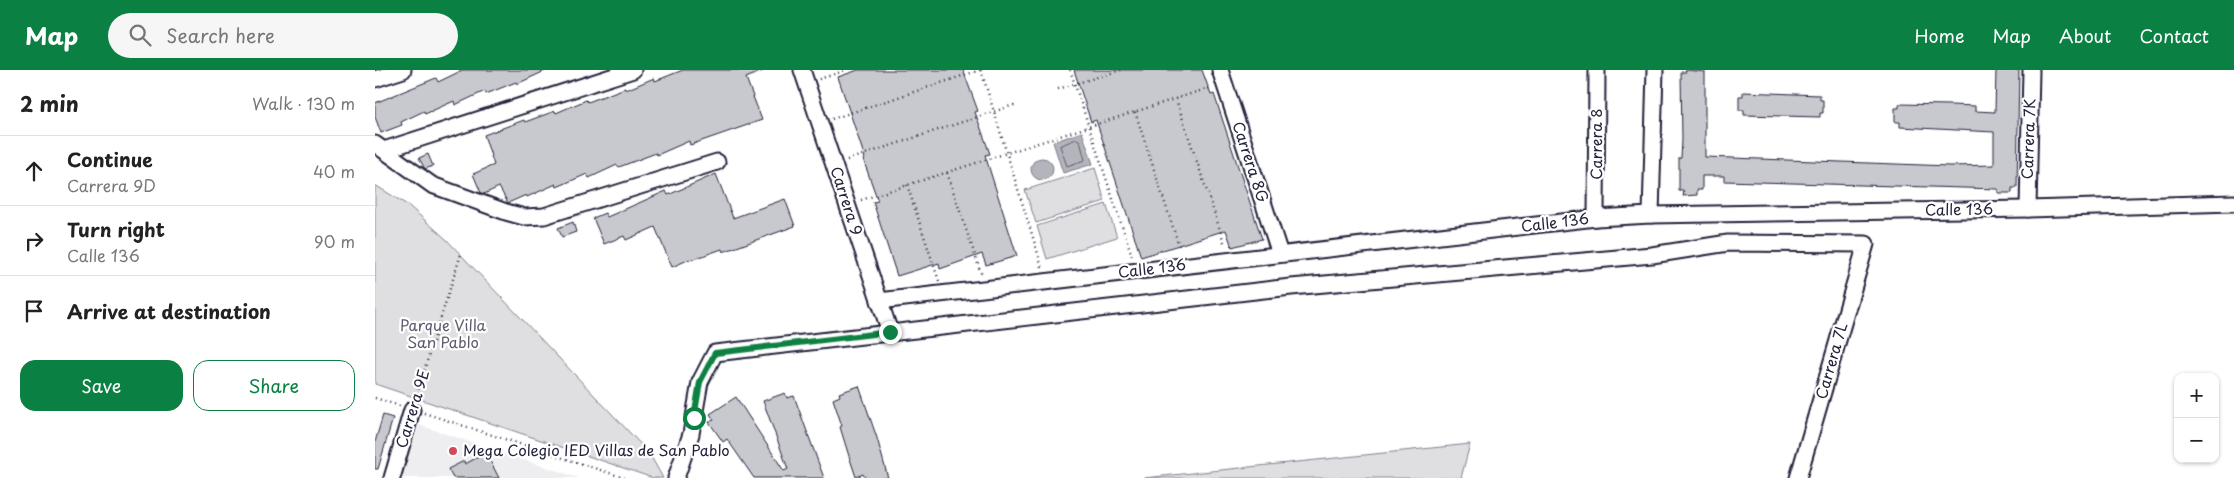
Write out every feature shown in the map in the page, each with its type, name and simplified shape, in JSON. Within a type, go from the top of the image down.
[{"type":"street","points":[[375,79],[403,70]]},
{"type":"street","points":[[379,147],[633,70]]},
{"type":"street","name":"Carrera 9","points":[[802,70],[890,332]]},
{"type":"street","name":"Carrera 8G","points":[[1220,70],[1280,254]]},
{"type":"street","name":"Carrera 8","points":[[1596,218],[1597,70]]},
{"type":"street","points":[[1651,215],[1655,70]]},
{"type":"street","name":"Carrera 7K","points":[[2027,209],[2031,70]]},
{"type":"street","points":[[379,147],[432,185],[464,198],[525,217],[544,216],[717,162]]},
{"type":"street","name":"Calle 136","points":[[879,301],[1596,218],[1651,215],[2027,209],[2234,203]]},
{"type":"street","name":"Carrera 7L","points":[[890,332],[1291,287],[1653,255],[1728,243],[1866,244],[1798,478]]},
{"type":"street","points":[[676,478],[691,434],[700,382],[715,353],[791,349],[890,332]]},
{"type":"street","name":"Carrera 9E","points":[[392,478],[412,410]]},
{"type":"path","points":[[819,79],[847,70]]},
{"type":"path","points":[[832,119],[981,70],[1043,271]]},
{"type":"path","points":[[1070,70],[1132,256]]},
{"type":"path","points":[[1058,90],[1121,70]]},
{"type":"path","points":[[859,201],[1218,85]]},
{"type":"path","points":[[1176,98],[1225,246]]},
{"type":"path","points":[[845,160],[1017,104]]},
{"type":"path","points":[[1135,112],[1180,249]]},
{"type":"path","points":[[947,173],[982,278]]},
{"type":"path","points":[[907,185],[939,282]]},
{"type":"path","name":"Carrera 9E","points":[[412,410],[461,254]]},
{"type":"path","points":[[375,398],[625,478]]},
{"type":"shaded area","name":"Mega Colegio IED Villas de San Pablo","points":[[416,424],[579,478],[401,478]]},
{"type":"green space","points":[[1095,168],[1105,201],[1036,223],[1025,190]]},
{"type":"green space","name":"Parque Villa San Pablo","points":[[375,185],[409,206],[446,239],[649,453],[663,478],[653,478],[375,384]]},
{"type":"green space","points":[[1106,204],[1117,237],[1047,259],[1037,226]]},
{"type":"green space","points":[[1470,444],[1461,478],[1144,478]]},
{"type":"water","points":[[1082,132],[1093,164],[1063,173],[1053,142]]},
{"type":"water","points":[[1042,158],[1050,161],[1053,169],[1050,177],[1042,180],[1034,177],[1031,169],[1034,161]]},
{"type":"building","points":[[463,70],[547,70],[517,84],[516,82],[486,94],[485,91],[455,105],[454,101],[425,114],[424,111],[401,122],[402,125],[381,133],[375,117],[375,103],[436,78],[438,82]]},
{"type":"building","points":[[683,70],[765,70],[746,78],[762,120],[690,145],[689,141],[657,155],[656,153],[619,167],[617,165],[589,178],[587,174],[557,187],[556,184],[508,203],[499,187],[484,194],[481,193],[473,174],[494,165],[484,135],[524,120],[525,122],[555,111],[556,113],[586,100],[588,102],[625,88],[626,90],[654,78],[655,81]]},
{"type":"building","points":[[858,70],[963,70],[978,111],[975,112],[990,154],[985,155],[1017,256],[986,265],[982,254],[940,269],[939,263],[897,276],[873,202],[878,201],[838,77]]},
{"type":"building","points":[[1074,70],[1202,70],[1211,95],[1214,94],[1262,239],[1232,247],[1226,230],[1141,257],[1096,120],[1091,122]]},
{"type":"building","points":[[1686,70],[1705,72],[1705,157],[1950,166],[1994,165],[1994,132],[1900,127],[1900,122],[1895,122],[1895,108],[1899,108],[1899,104],[1975,106],[1975,111],[1995,112],[1996,70],[2019,70],[2017,188],[2012,188],[2012,193],[1998,193],[1998,189],[1724,181],[1724,176],[1702,176],[1702,190],[1697,190],[1697,195],[1683,196],[1684,191],[1679,191],[1679,158],[1681,158],[1682,140],[1681,72],[1686,72]]},
{"type":"building","points":[[1743,92],[1820,95],[1820,100],[1823,100],[1823,113],[1820,113],[1820,117],[1744,115],[1744,110],[1739,110],[1739,96],[1743,96]]},
{"type":"building","points":[[428,154],[433,166],[425,169],[419,158]]},
{"type":"building","points":[[716,174],[733,218],[785,199],[795,226],[723,252],[722,249],[690,259],[672,267],[655,227],[626,240],[624,236],[604,244],[593,218],[605,213],[607,217],[666,191],[668,195]]},
{"type":"building","points":[[573,222],[576,232],[562,237],[558,228]]},
{"type":"building","points":[[859,386],[877,438],[888,478],[865,478],[863,474],[856,477],[848,453],[833,399],[840,396],[839,393]]},
{"type":"building","points":[[785,393],[787,398],[794,396],[824,478],[754,478],[727,439],[723,442],[709,422],[714,420],[710,414],[736,397],[784,471],[788,469],[763,401]]},
{"type":"building","points":[[383,415],[393,418],[378,469],[375,469],[375,442]]},
{"type":"building","points":[[486,453],[499,478],[453,478],[448,469],[464,461],[465,464]]},
{"type":"place","name":"Mega Colegio IED Villas de San Pablo","points":[[453,451]]},
{"type":"route","points":[[694,418],[700,382],[715,353],[890,332]]}]
